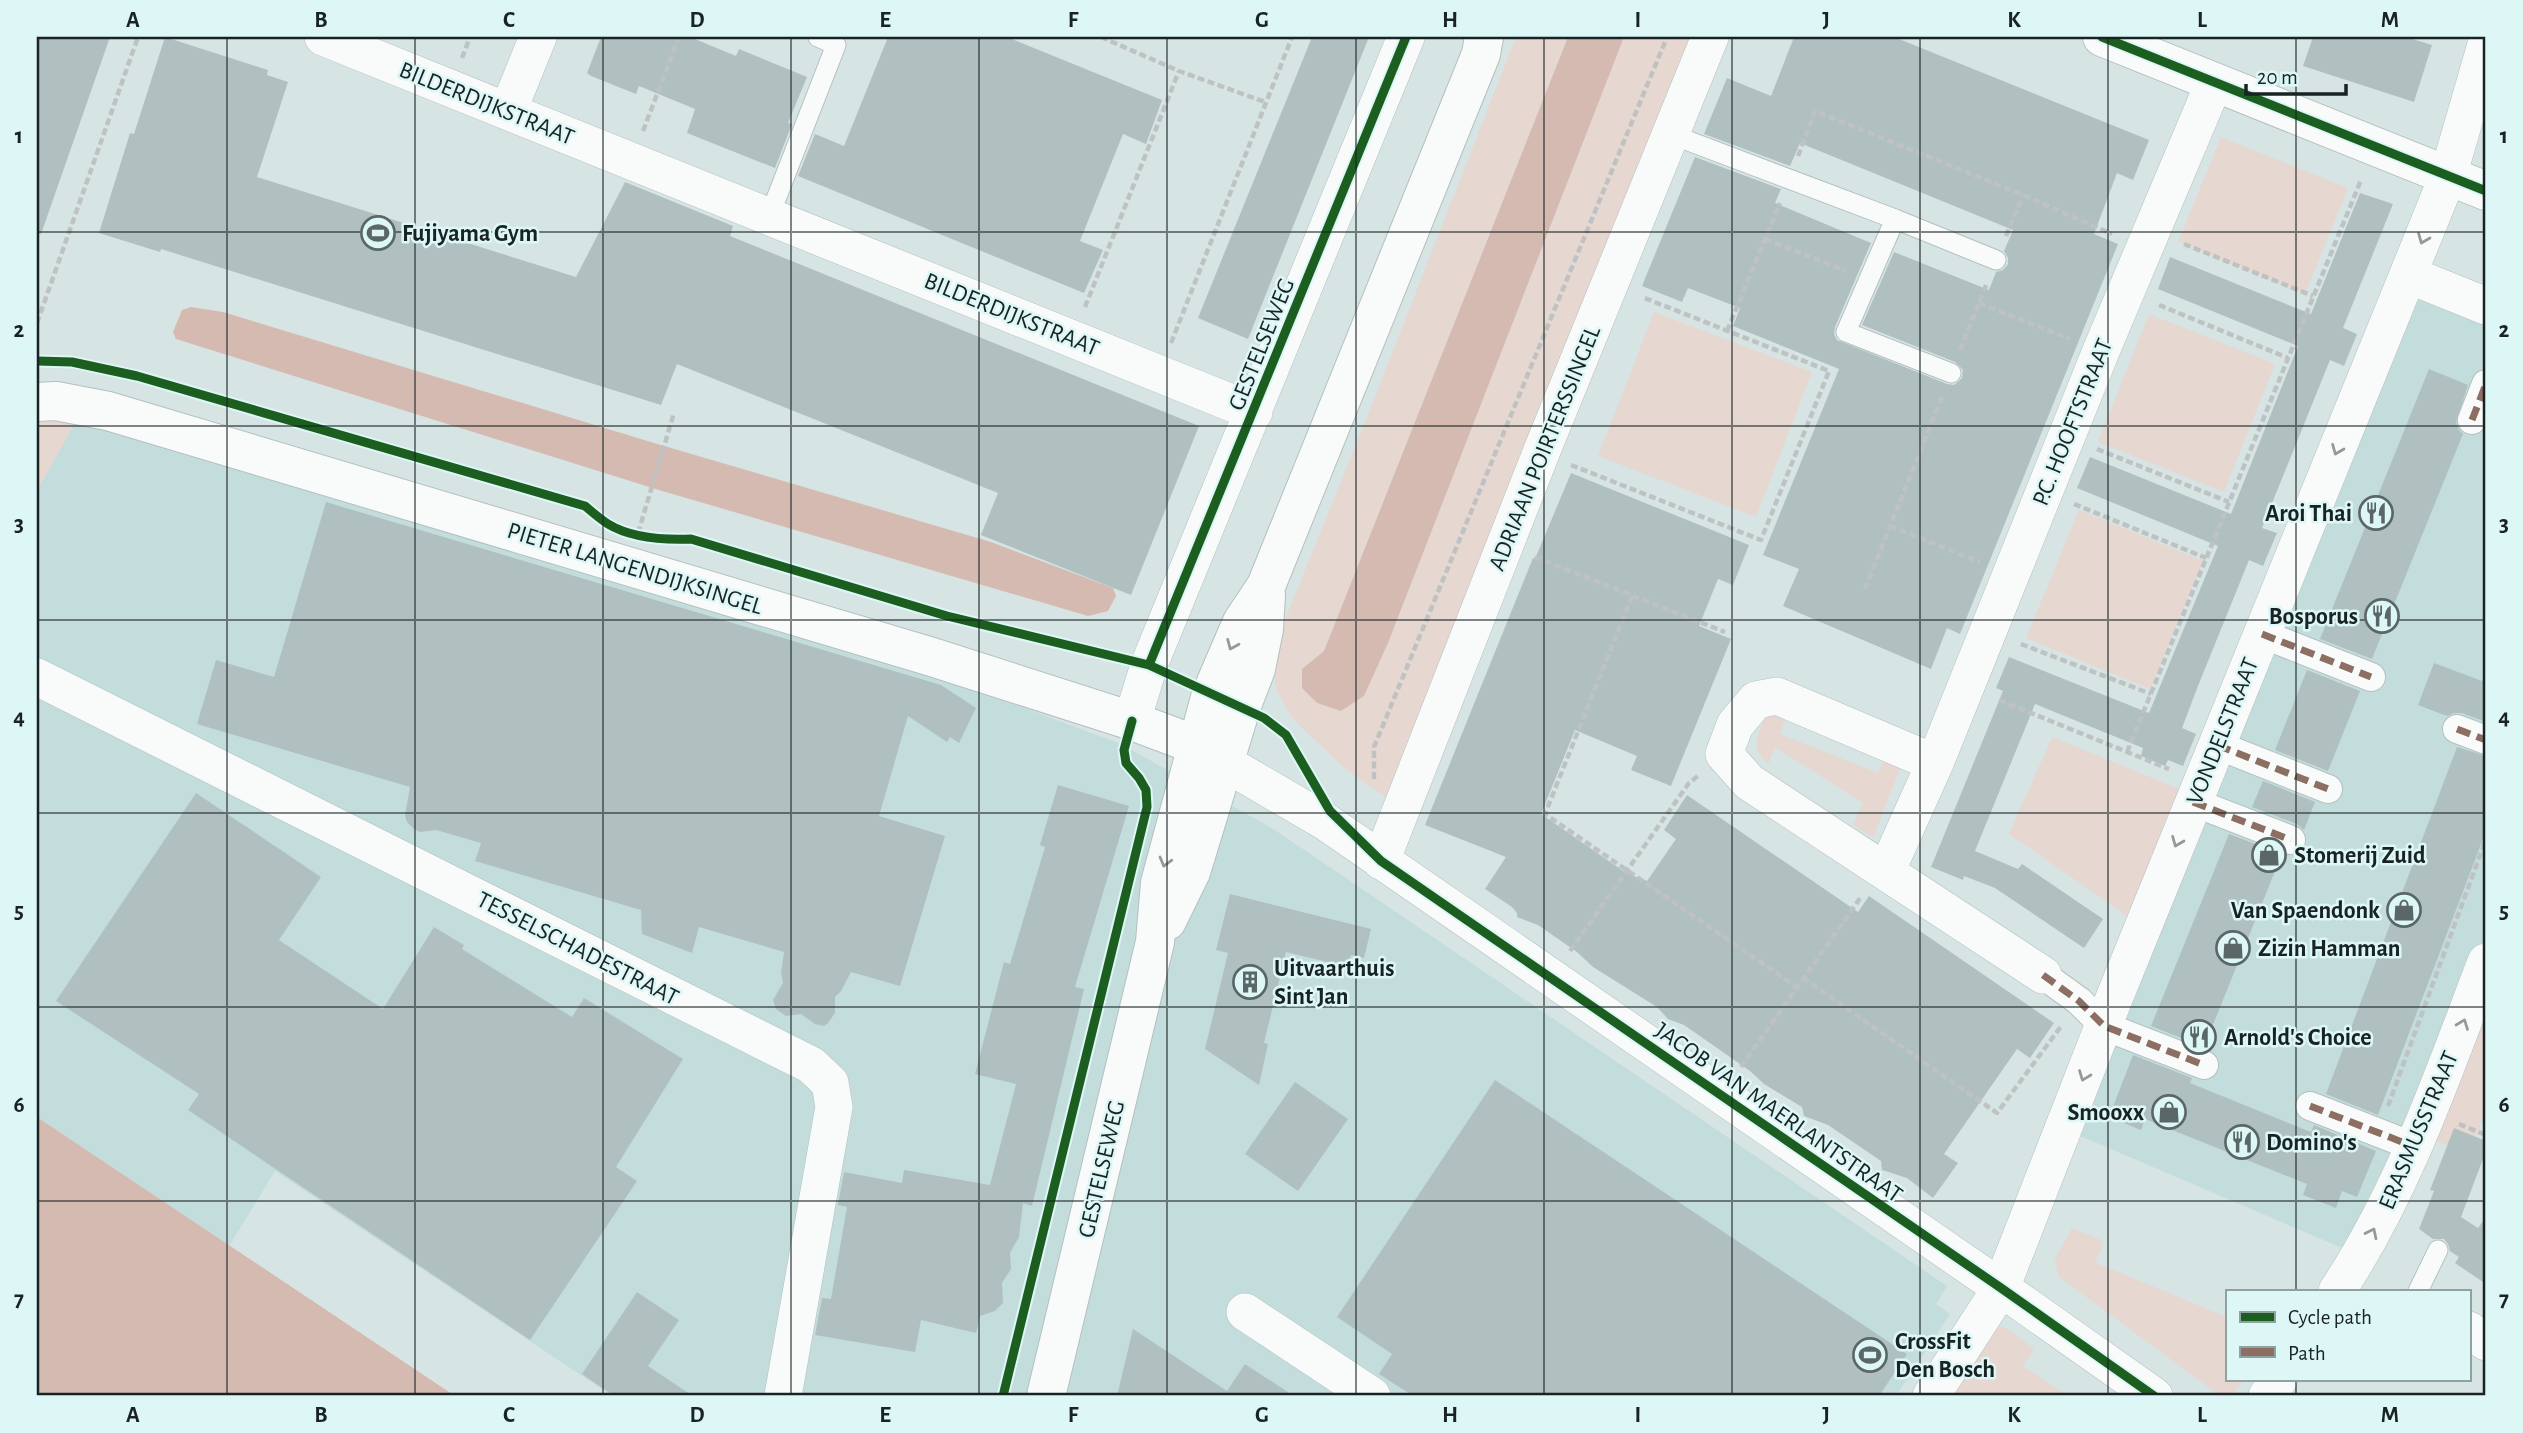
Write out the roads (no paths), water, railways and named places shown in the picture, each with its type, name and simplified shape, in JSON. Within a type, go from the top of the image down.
[{"type":"street","name":"BILDERDIJKSTRAAT","points":[[323,37],[1254,412]]},
{"type":"street","points":[[508,111],[538,37]]},
{"type":"street","name":"GESTELSEWEG","points":[[1132,721],[1149,665],[1406,37]]},
{"type":"street","name":"ADRIAAN POIRTERSSINGEL","points":[[1381,861],[1541,453],[1710,37]]},
{"type":"street","points":[[2102,37],[2486,191]]},
{"type":"street","name":"GESTELSEWEG","points":[[1046,1396],[1155,942],[1160,883],[1210,754],[1211,694],[1241,622],[1266,586],[1486,42]]},
{"type":"street","name":"VONDELSTRAAT","points":[[1931,1396],[2001,1288],[2092,1014],[2197,792],[2409,275],[2448,176],[2486,45]]},
{"type":"street","name":"P.C. HOOFTSTRAAT","points":[[1886,872],[1935,763],[2101,351],[2214,82]]},
{"type":"street","points":[[2409,275],[2486,306]]},
{"type":"street","points":[[2472,420],[2486,384]]},
{"type":"street","name":"PIETER LANGENDIJKSINGEL","points":[[37,402],[56,401],[108,411],[932,657],[1132,721],[1210,754]]},
{"type":"street","points":[[2262,634],[2371,677]]},
{"type":"street","name":"TESSELSCHADESTRAAT","points":[[37,677],[811,1065],[830,1083],[834,1107],[783,1396]]},
{"type":"street","points":[[1935,763],[1777,696],[1756,700],[1735,725],[1724,754],[1749,782],[2043,975],[2092,1014],[2204,1065]]},
{"type":"street","points":[[2457,729],[2486,740]]},
{"type":"street","points":[[2217,745],[2328,789]]},
{"type":"street","name":"JACOB VAN MAERLANTSTRAAT","points":[[1210,754],[1326,822],[2154,1396]]},
{"type":"street","points":[[2197,792],[2291,840]]},
{"type":"street","name":"ERASMUSSTRAAT","points":[[2338,1290],[2361,1255],[2415,1147],[2486,962]]},
{"type":"street","points":[[2310,1106],[2415,1147]]},
{"type":"street","points":[[1245,1312],[1372,1396]]},
{"type":"street","points":[[2470,1331],[2486,1342]]},
{"type":"street","points":[[2267,1396],[2278,1380]]},
{"type":"lane","points":[[769,217],[836,45],[818,37]]},
{"type":"lane","points":[[1670,134],[1996,260]]},
{"type":"lane","points":[[1895,219],[1846,332],[1951,373]]},
{"type":"lane","points":[[2418,1290],[2438,1250]]},
{"type":"place","name":"Fujiyama Gym","points":[[378,233]]},
{"type":"place","name":"Aroi Thai","points":[[2376,513]]},
{"type":"place","name":"Bosporus","points":[[2382,616]]},
{"type":"place","name":"Stomerij Zuid","points":[[2269,855]]},
{"type":"place","name":"Van Spaendonk","points":[[2404,910]]},
{"type":"place","name":"Zizin Hamman","points":[[2233,948]]},
{"type":"place","name":"Uitvaarthuis Sint Jan","points":[[1250,982]]},
{"type":"place","name":"Arnold's Choice","points":[[2199,1037]]},
{"type":"place","name":"Smooxx","points":[[2169,1112]]},
{"type":"place","name":"Domino's","points":[[2242,1142]]},
{"type":"place","name":"CrossFit Den Bosch","points":[[1870,1355]]}]
